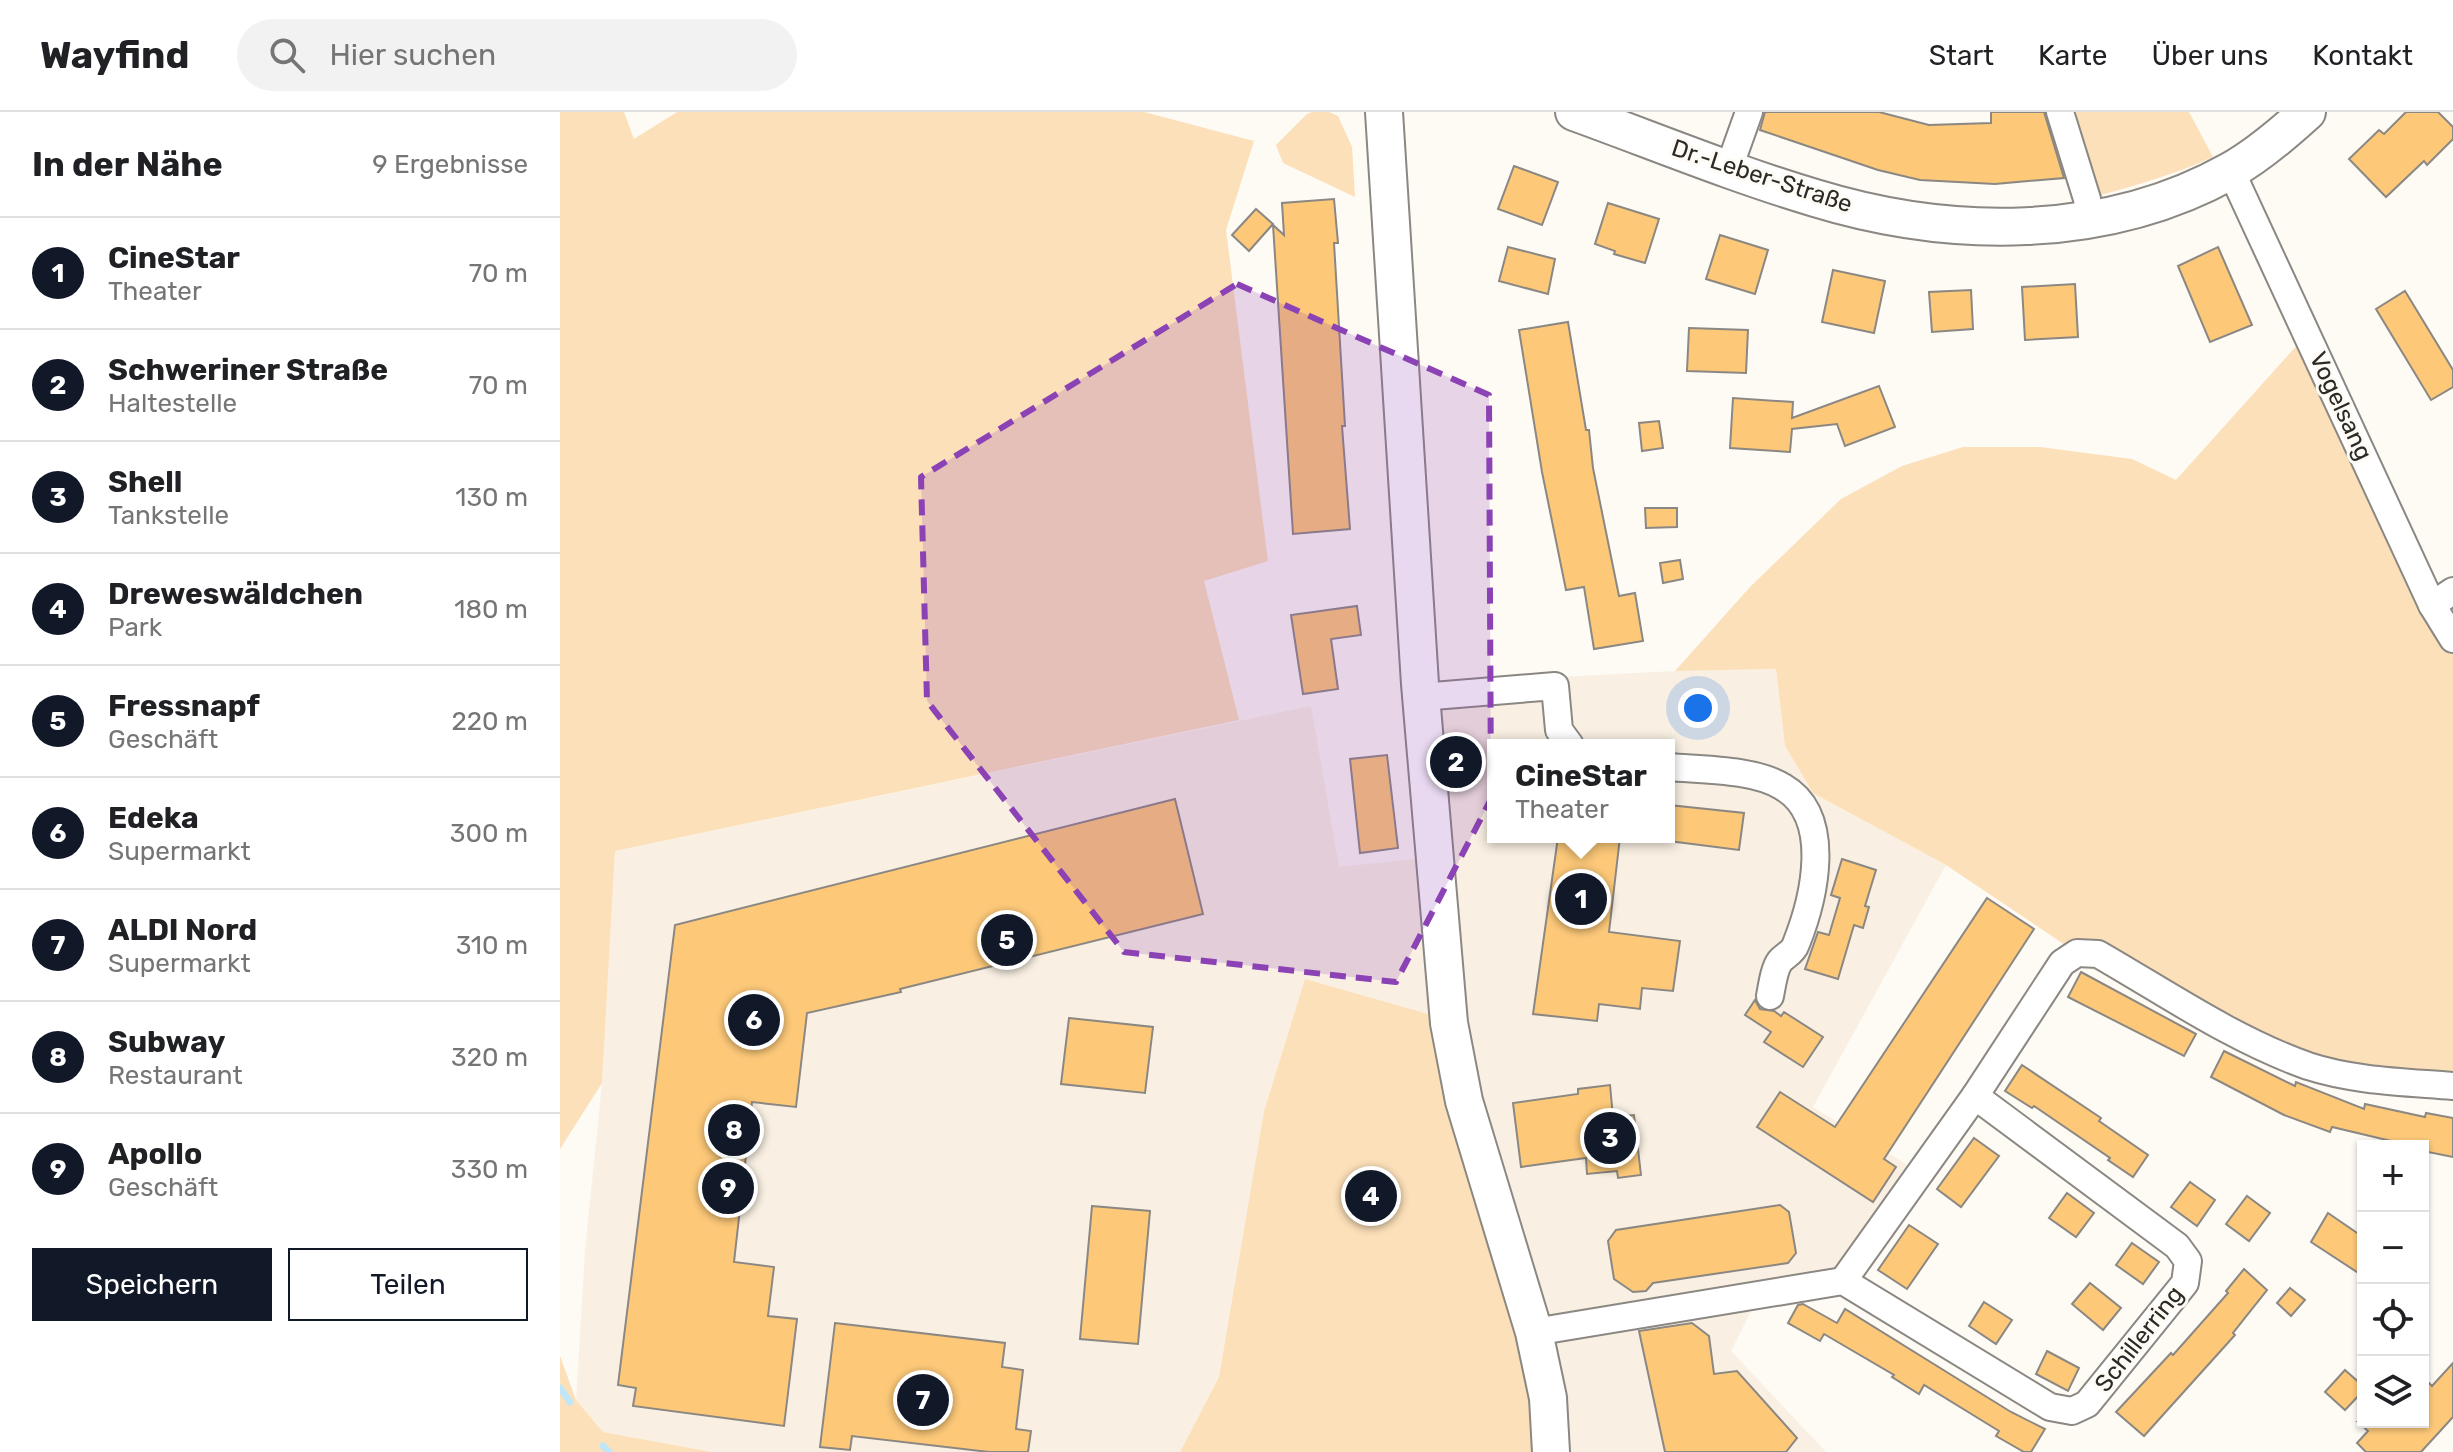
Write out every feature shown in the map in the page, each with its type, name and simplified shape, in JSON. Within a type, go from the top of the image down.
[{"type":"main road","points":[[1384,112],[1421,697],[1449,1023],[1464,1101],[1534,1332],[1548,1398],[1551,1452]]},
{"type":"main road","name":"Dr.-Leber-Straße","points":[[1574,112],[1816,199],[1937,224],[2043,226],[2090,219],[2155,203],[2231,171],[2307,112]]},
{"type":"street","points":[[1729,168],[1749,112]]},
{"type":"street","points":[[2060,112],[2087,199],[2090,219]]},
{"type":"street","name":"Vogelsang","points":[[2231,171],[2443,598],[2453,639]]},
{"type":"street","points":[[1421,697],[1555,686],[1559,730],[1566,739]]},
{"type":"street","points":[[1675,768],[1746,774],[1782,786],[1801,802],[1811,829],[1816,857],[1814,889],[1795,949],[1778,963],[1770,996]]},
{"type":"street","points":[[1534,1332],[1843,1281],[1975,1096],[2062,963],[2077,953],[2098,954],[2253,1043],[2310,1066],[2378,1080],[2453,1086]]},
{"type":"street","name":"Schillerring","points":[[1843,1281],[2050,1407],[2072,1411],[2087,1404],[2185,1283],[2188,1261],[2177,1246],[1975,1096]]},
{"type":"highlighted area","points":[[1237,284],[1489,395],[1491,799],[1396,982],[1124,952],[927,701],[921,477]]},
{"type":"shaded area","points":[[560,112],[624,112],[634,139],[677,112],[1144,112],[1254,141],[1226,230],[1268,561],[1204,581],[1239,720],[615,851],[602,1083],[560,1149]]},
{"type":"shaded area","points":[[1312,112],[1329,112],[1338,116],[1352,147],[1355,197],[1283,163],[1276,145]]},
{"type":"shaded area","points":[[2076,112],[2189,112],[2213,157],[2094,197]]},
{"type":"shaded area","points":[[2308,333],[2453,639],[2453,1086],[2310,1066],[2077,953],[1946,865],[1813,793],[1785,746],[1776,669],[1675,671],[1750,587],[1841,499],[1902,466],[1963,447],[2040,447],[2132,459],[2176,480]]},
{"type":"shaded area","points":[[1776,669],[1785,746],[1813,793],[1946,865],[1813,1107],[1921,1173],[1843,1281],[1760,1293],[1731,1351],[1826,1452],[1551,1452],[1305,979],[1264,1111],[1219,1377],[1180,1452],[712,1452],[603,1432],[576,1400],[585,1251],[602,1083],[615,851],[1311,706],[1339,867],[1434,857],[1420,684]]},
{"type":"shaded area","points":[[1305,979],[1449,1020],[1551,1452],[1180,1452],[1219,1377],[1264,1111]]},
{"type":"shaded area","points":[[560,1356],[576,1400],[603,1432],[712,1452],[560,1452]]},
{"type":"building","points":[[1765,112],[1879,112],[1929,125],[1991,123],[1991,112],[2044,112],[2064,178],[1995,184],[1920,180],[1878,170],[1760,130]]},
{"type":"building","points":[[2406,112],[2438,112],[2453,127],[2453,139],[2427,165],[2424,161],[2386,197],[2349,159],[2379,130],[2384,134]]},
{"type":"building","points":[[1514,166],[1558,182],[1542,225],[1498,209]]},
{"type":"building","points":[[1334,199],[1345,426],[1342,426],[1350,529],[1293,534],[1273,225],[1284,235],[1282,203]]},
{"type":"building","points":[[1608,203],[1659,219],[1645,263],[1614,254],[1615,251],[1595,244]]},
{"type":"building","points":[[1256,209],[1273,224],[1249,251],[1232,235]]},
{"type":"building","points":[[1720,235],[1768,250],[1755,294],[1706,279]]},
{"type":"building","points":[[1508,247],[1555,259],[1548,294],[1499,281]]},
{"type":"building","points":[[2218,247],[2252,325],[2210,342],[2178,266]]},
{"type":"building","points":[[1833,270],[1885,281],[1874,333],[1822,322]]},
{"type":"building","points":[[2075,284],[2078,337],[2025,340],[2022,287]]},
{"type":"building","points":[[1971,290],[1973,329],[1932,332],[1929,292]]},
{"type":"building","points":[[2405,291],[2453,370],[2453,387],[2431,400],[2376,309]]},
{"type":"building","points":[[1568,322],[1619,596],[1635,593],[1643,641],[1594,649],[1584,587],[1566,590],[1542,472],[1519,330]]},
{"type":"building","points":[[1689,328],[1748,330],[1746,373],[1687,371]]},
{"type":"building","points":[[1879,386],[1895,427],[1845,446],[1837,424],[1792,429],[1790,452],[1730,448],[1733,398],[1793,402],[1792,418]]},
{"type":"building","points":[[1659,421],[1663,448],[1642,451],[1639,423]]},
{"type":"building","points":[[1645,508],[1677,508],[1677,527],[1646,528]]},
{"type":"building","points":[[1680,560],[1683,579],[1663,583],[1660,563]]},
{"type":"building","points":[[1357,606],[1361,635],[1331,639],[1338,689],[1303,694],[1291,615]]},
{"type":"building","points":[[1387,755],[1398,848],[1360,853],[1350,759]]},
{"type":"building","points":[[1175,799],[1203,914],[900,989],[901,992],[807,1013],[796,1107],[752,1102],[734,1262],[774,1267],[768,1316],[797,1319],[784,1426],[633,1406],[636,1388],[618,1385],[675,925]]},
{"type":"building","points":[[1675,806],[1744,813],[1739,850],[1675,842]]},
{"type":"building","points":[[1557,843],[1619,843],[1609,932],[1680,941],[1673,991],[1642,988],[1640,1009],[1599,1004],[1597,1021],[1533,1014]]},
{"type":"building","points":[[1842,859],[1876,870],[1865,906],[1869,907],[1863,928],[1854,925],[1838,979],[1805,969],[1818,932],[1829,935],[1840,898],[1831,895]]},
{"type":"building","points":[[1987,898],[2034,929],[1884,1159],[1896,1167],[1873,1202],[1757,1127],[1780,1092],[1835,1127]]},
{"type":"building","points":[[2081,972],[2196,1034],[2184,1056],[2068,997]]},
{"type":"building","points":[[1755,1000],[1760,1009],[1774,1011],[1781,1016],[1784,1012],[1823,1037],[1803,1067],[1764,1042],[1771,1032],[1745,1015]]},
{"type":"building","points":[[1069,1018],[1153,1027],[1145,1093],[1061,1084]]},
{"type":"building","points":[[2224,1051],[2295,1086],[2296,1082],[2364,1109],[2365,1104],[2425,1117],[2426,1113],[2453,1118],[2453,1157],[2429,1152],[2429,1140],[2387,1140],[2332,1127],[2330,1132],[2284,1115],[2211,1077]]},
{"type":"building","points":[[2022,1065],[2101,1118],[2099,1121],[2148,1155],[2133,1177],[2034,1106],[2032,1108],[2005,1091]]},
{"type":"building","points":[[1610,1085],[1613,1117],[1634,1115],[1641,1175],[1618,1178],[1617,1171],[1587,1174],[1586,1158],[1521,1167],[1513,1103],[1578,1094],[1578,1089]]},
{"type":"building","points":[[1974,1138],[1999,1156],[1961,1207],[1937,1189]]},
{"type":"building","points":[[2190,1182],[2215,1200],[2197,1226],[2171,1207]]},
{"type":"building","points":[[2067,1193],[2094,1213],[2076,1237],[2049,1218]]},
{"type":"building","points":[[2247,1196],[2270,1213],[2249,1241],[2226,1224]]},
{"type":"building","points":[[1780,1205],[1789,1212],[1796,1253],[1788,1263],[1653,1283],[1646,1291],[1633,1292],[1614,1279],[1608,1241],[1616,1230]]},
{"type":"building","points":[[1092,1206],[1150,1211],[1138,1344],[1080,1339]]},
{"type":"building","points":[[2328,1213],[2357,1233],[2357,1272],[2311,1242]]},
{"type":"building","points":[[1909,1225],[1938,1244],[1907,1289],[1878,1270]]},
{"type":"building","points":[[2132,1243],[2159,1262],[2143,1284],[2116,1265]]},
{"type":"building","points":[[2244,1269],[2267,1290],[2233,1333],[2235,1335],[2144,1436],[2116,1412],[2171,1353],[2173,1355],[2228,1293],[2226,1291]]},
{"type":"building","points":[[2090,1283],[2121,1308],[2103,1330],[2072,1304]]},
{"type":"building","points":[[2290,1288],[2305,1300],[2291,1316],[2277,1303]]},
{"type":"building","points":[[1984,1302],[2012,1320],[1996,1344],[1969,1326]]},
{"type":"building","points":[[1803,1304],[1837,1323],[1845,1309],[2011,1412],[2045,1429],[2031,1452],[2024,1452],[1996,1436],[1999,1431],[1924,1385],[1919,1394],[1892,1377],[1894,1375],[1824,1334],[1820,1341],[1788,1323],[1798,1305]]},
{"type":"building","points":[[835,1323],[1005,1343],[1002,1367],[1023,1370],[1016,1429],[1031,1431],[1028,1452],[989,1452],[852,1436],[850,1450],[820,1447]]},
{"type":"building","points":[[1692,1323],[1709,1336],[1714,1374],[1737,1371],[1797,1438],[1786,1452],[1665,1452],[1639,1331]]},
{"type":"building","points":[[2047,1351],[2079,1368],[2068,1391],[2036,1374]]},
{"type":"building","points":[[2453,1363],[2453,1417],[2421,1452],[2366,1452],[2357,1443],[2368,1431],[2365,1428],[2429,1428],[2429,1383],[2432,1386]]},
{"type":"building","points":[[2345,1370],[2357,1381],[2357,1397],[2345,1410],[2325,1392]]},
{"type":"waterway","points":[[560,1388],[570,1402]]},
{"type":"waterway","points":[[603,1446],[609,1452]]},
{"type":"place","name":"Schweriner Straße","points":[[1456,762]]},
{"type":"place","name":"CineStar","points":[[1581,899]]},
{"type":"place","name":"Fressnapf","points":[[1007,940]]},
{"type":"place","name":"Edeka","points":[[754,1020]]},
{"type":"place","name":"Subway","points":[[734,1130]]},
{"type":"place","name":"Shell","points":[[1610,1138]]},
{"type":"place","name":"Apollo","points":[[728,1188]]},
{"type":"place","name":"Dreweswäldchen","points":[[1371,1196]]},
{"type":"place","name":"ALDI Nord","points":[[923,1400]]}]
